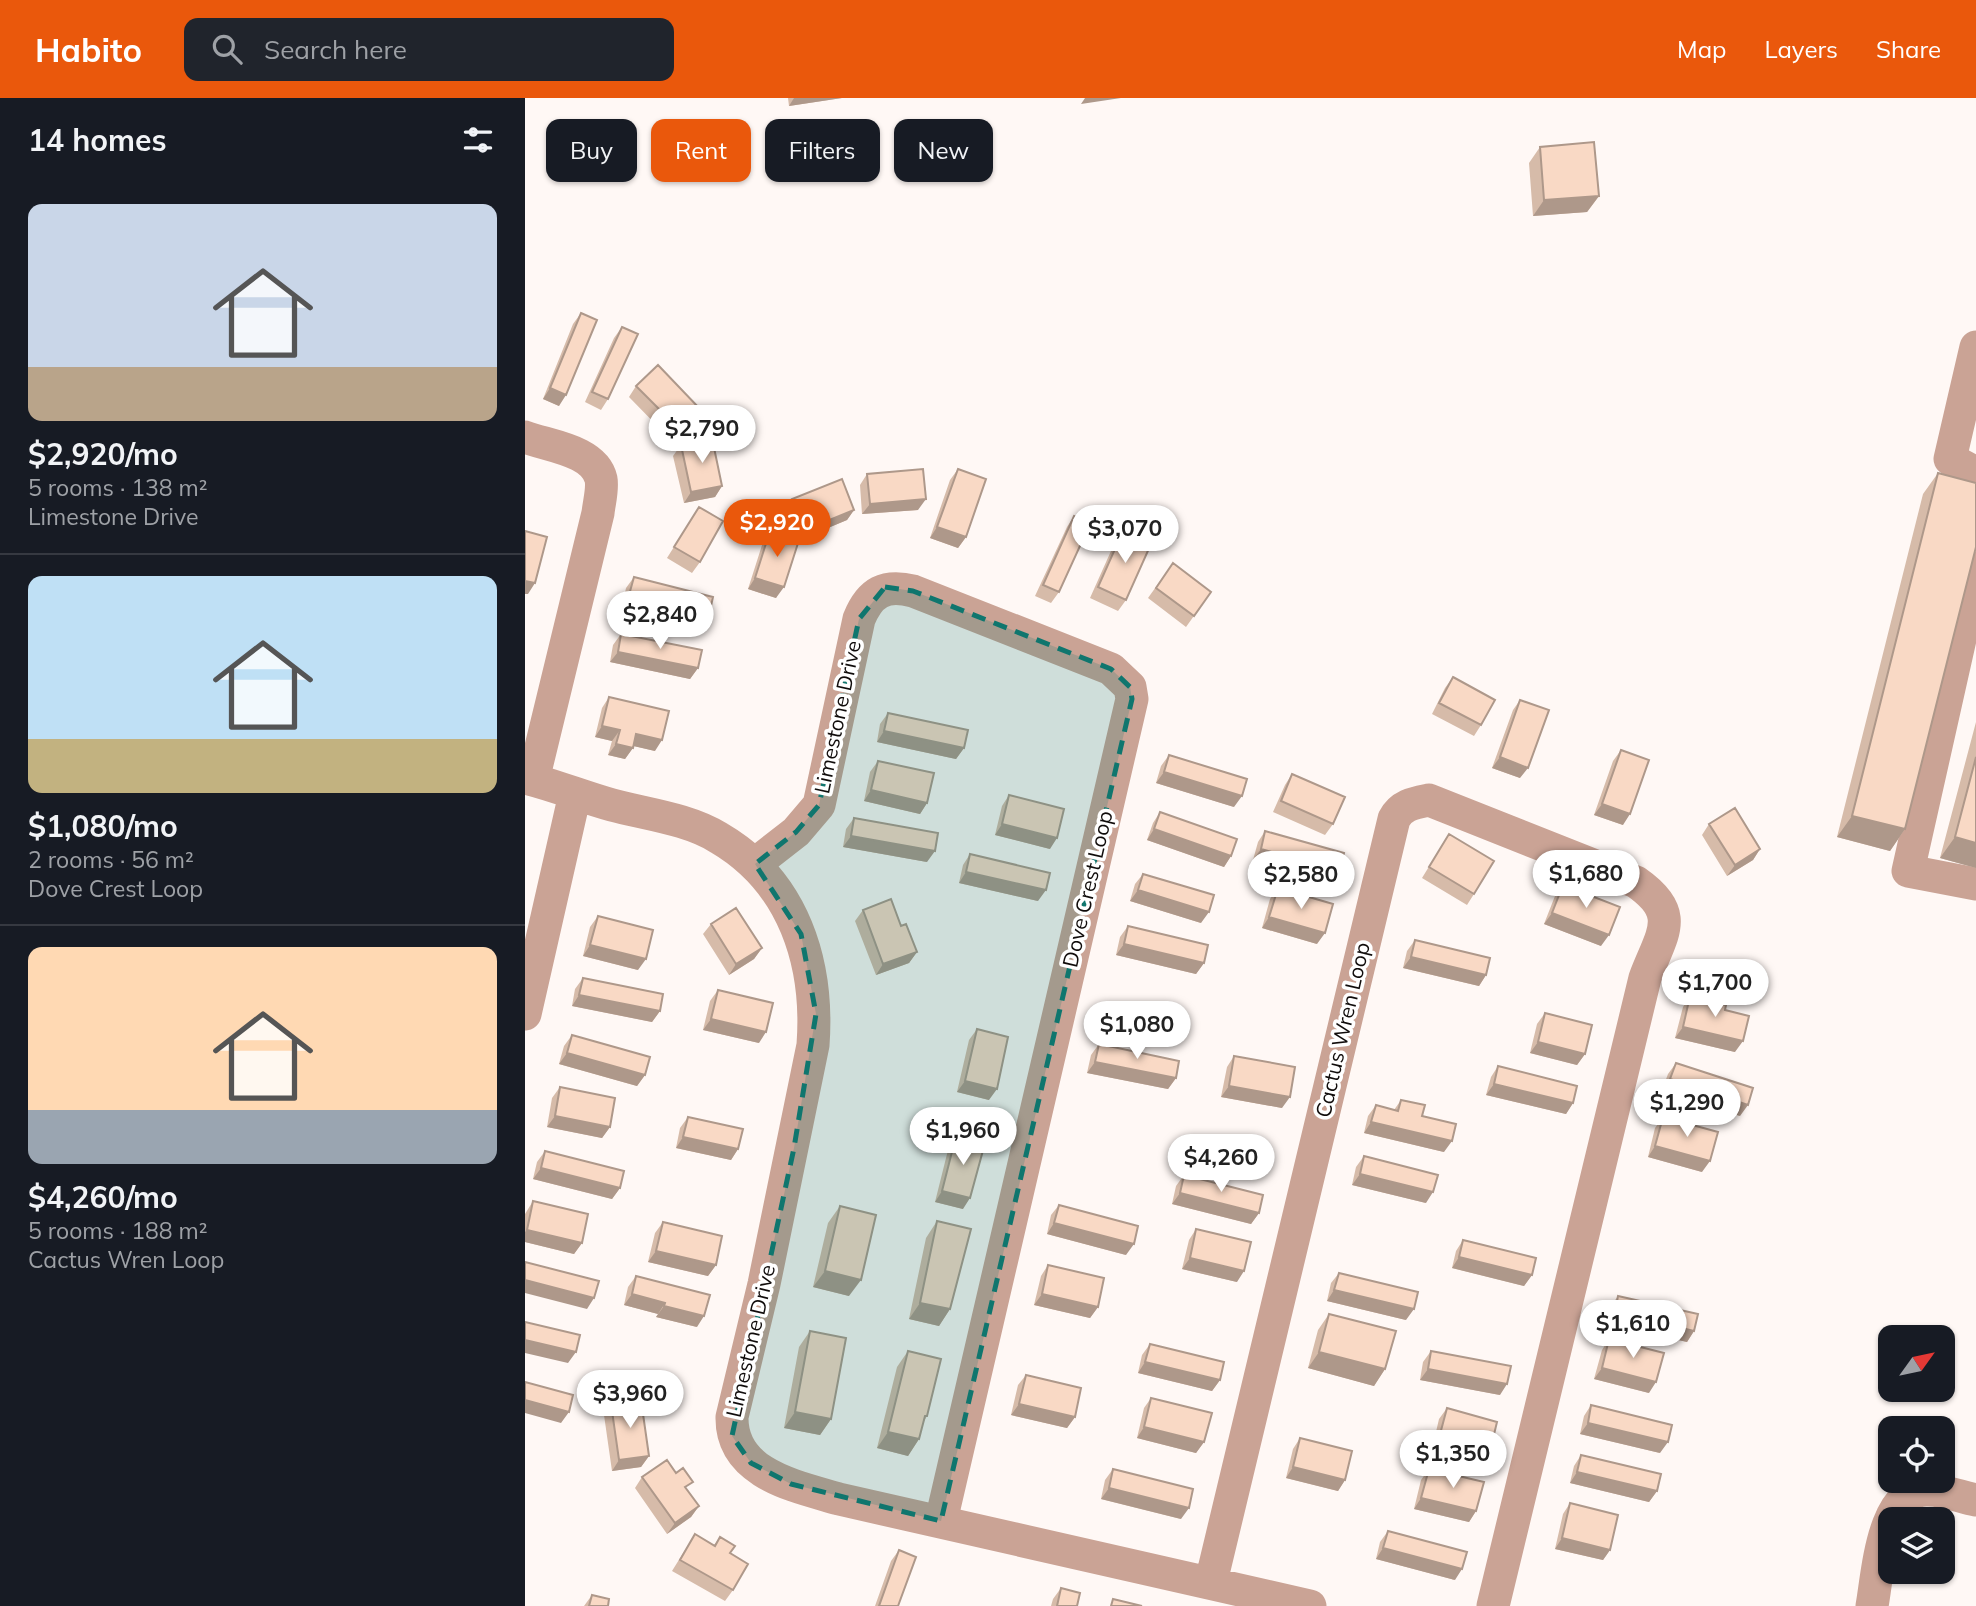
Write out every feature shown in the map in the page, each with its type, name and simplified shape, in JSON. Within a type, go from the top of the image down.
[{"type":"street","points":[[1976,347],[1950,459],[1976,473]]},
{"type":"street","points":[[525,437],[575,454],[593,465],[601,480],[599,513],[529,779]]},
{"type":"street","points":[[1976,568],[1907,872],[1976,884]]},
{"type":"street","name":"Dove Crest Loop","points":[[880,591],[885,587],[913,591],[1111,668],[1130,687],[1132,699],[941,1521]]},
{"type":"street","name":"Limestone Drive","points":[[755,864],[796,832],[819,805],[859,619],[864,607],[880,591]]},
{"type":"street","name":"Limestone Drive","points":[[529,779],[709,833],[755,864],[784,902],[801,934],[809,957],[815,1014],[813,1045],[794,1148],[732,1417],[731,1436],[751,1463],[790,1485],[839,1499],[1310,1606]]},
{"type":"street","points":[[525,1014],[575,794]]},
{"type":"street","name":"Cactus Wren Loop","points":[[1212,1582],[1394,819],[1398,811],[1410,804],[1429,800],[1636,882],[1661,902],[1665,918],[1645,978],[1493,1606]]},
{"type":"street","points":[[1872,1606],[1888,1520],[1905,1496],[1927,1489],[1976,1500]]},
{"type":"highlighted area","points":[[885,587],[913,591],[1111,669],[1130,687],[1132,699],[941,1521],[791,1484],[751,1463],[732,1436],[794,1148],[816,1014],[801,934],[755,864],[796,832],[819,805],[859,619]]},
{"type":"building","points":[[1594,142],[1599,196],[1544,200],[1540,147]]},
{"type":"building","points":[[581,313],[597,320],[566,395],[550,388]]},
{"type":"building","points":[[622,327],[638,334],[608,399],[592,392]]},
{"type":"building","points":[[658,365],[701,410],[680,430],[636,386]]},
{"type":"building","points":[[712,438],[722,486],[691,492],[681,445]]},
{"type":"building","points":[[923,469],[926,499],[870,504],[867,474]]},
{"type":"building","points":[[958,469],[986,479],[966,537],[937,527]]},
{"type":"building","points":[[1938,473],[1976,483],[1976,547],[1905,829],[1852,816]]},
{"type":"building","points":[[842,479],[854,510],[805,530],[792,499]]},
{"type":"building","points":[[699,507],[723,521],[700,562],[674,547]]},
{"type":"building","points":[[1074,516],[1090,524],[1059,592],[1043,585]]},
{"type":"building","points":[[525,531],[547,537],[535,583],[525,581]]},
{"type":"building","points":[[770,531],[799,540],[784,587],[755,578]]},
{"type":"building","points":[[1123,531],[1151,544],[1126,600],[1098,587]]},
{"type":"building","points":[[1173,563],[1211,592],[1194,616],[1156,588]]},
{"type":"building","points":[[634,577],[713,597],[709,615],[629,595]]},
{"type":"building","points":[[621,634],[702,650],[698,668],[618,652]]},
{"type":"building","points":[[1453,677],[1495,700],[1481,725],[1439,703]]},
{"type":"building","points":[[609,697],[669,711],[662,740],[636,734],[633,748],[616,744],[620,730],[602,726]]},
{"type":"building","points":[[1520,700],[1549,710],[1528,768],[1500,757]]},
{"type":"building","points":[[888,713],[968,730],[964,748],[884,731]]},
{"type":"building","points":[[1621,750],[1649,760],[1630,814],[1602,804]]},
{"type":"building","points":[[1169,755],[1247,779],[1242,796],[1164,772]]},
{"type":"building","points":[[1976,757],[1976,843],[1955,837]]},
{"type":"building","points":[[878,761],[934,773],[927,803],[871,790]]},
{"type":"building","points":[[1292,774],[1345,797],[1333,824],[1281,801]]},
{"type":"building","points":[[1009,795],[1064,809],[1057,838],[1002,824]]},
{"type":"building","points":[[1735,808],[1760,849],[1735,865],[1709,824]]},
{"type":"building","points":[[1160,812],[1237,839],[1231,856],[1154,829]]},
{"type":"building","points":[[854,818],[938,833],[935,851],[851,836]]},
{"type":"building","points":[[1265,831],[1344,853],[1340,871],[1261,849]]},
{"type":"building","points":[[1449,834],[1494,861],[1474,894],[1429,867]]},
{"type":"building","points":[[970,854],[1050,873],[1046,890],[966,872]]},
{"type":"building","points":[[1143,874],[1214,895],[1209,912],[1138,890]]},
{"type":"building","points":[[1563,885],[1620,907],[1609,935],[1552,913]]},
{"type":"building","points":[[1278,888],[1333,904],[1325,933],[1269,917]]},
{"type":"building","points":[[891,899],[901,926],[906,924],[917,952],[883,964],[863,910]]},
{"type":"building","points":[[736,908],[762,948],[736,964],[711,924]]},
{"type":"building","points":[[598,916],[653,930],[646,959],[590,945]]},
{"type":"building","points":[[1128,926],[1208,945],[1204,963],[1124,944]]},
{"type":"building","points":[[1415,940],[1490,958],[1486,975],[1411,957]]},
{"type":"building","points":[[583,978],[663,994],[660,1011],[579,995]]},
{"type":"building","points":[[718,990],[773,1003],[766,1032],[711,1019]]},
{"type":"building","points":[[1690,996],[1726,1005],[1725,1010],[1749,1016],[1743,1041],[1683,1027]]},
{"type":"building","points":[[1545,1013],[1592,1025],[1585,1054],[1538,1042]]},
{"type":"building","points":[[977,1029],[1008,1037],[997,1089],[965,1081]]},
{"type":"building","points":[[572,1035],[650,1057],[645,1075],[567,1053]]},
{"type":"building","points":[[1099,1044],[1179,1061],[1176,1078],[1095,1062]]},
{"type":"building","points":[[1234,1056],[1295,1067],[1290,1097],[1229,1086]]},
{"type":"building","points":[[1676,1063],[1753,1088],[1748,1105],[1670,1079]]},
{"type":"building","points":[[1498,1066],[1577,1086],[1573,1103],[1494,1084]]},
{"type":"building","points":[[560,1087],[615,1098],[610,1127],[555,1116]]},
{"type":"building","points":[[1401,1100],[1425,1105],[1422,1116],[1456,1124],[1452,1141],[1371,1122],[1376,1105],[1398,1111]]},
{"type":"building","points":[[688,1117],[743,1129],[738,1149],[683,1137]]},
{"type":"building","points":[[1663,1117],[1718,1132],[1710,1161],[1655,1146]]},
{"type":"building","points":[[956,1136],[985,1143],[970,1198],[942,1191]]},
{"type":"building","points":[[545,1151],[624,1171],[620,1188],[541,1168]]},
{"type":"building","points":[[1364,1156],[1438,1175],[1433,1192],[1360,1174]]},
{"type":"building","points":[[1184,1175],[1263,1195],[1259,1213],[1180,1193]]},
{"type":"building","points":[[533,1201],[588,1214],[582,1243],[527,1230]]},
{"type":"building","points":[[1059,1205],[1138,1226],[1134,1244],[1054,1223]]},
{"type":"building","points":[[840,1206],[876,1215],[861,1280],[825,1271]]},
{"type":"building","points":[[937,1221],[971,1229],[950,1309],[920,1303]]},
{"type":"building","points":[[663,1222],[722,1236],[716,1265],[656,1251]]},
{"type":"building","points":[[1196,1229],[1251,1242],[1244,1271],[1190,1258]]},
{"type":"building","points":[[1463,1240],[1536,1258],[1532,1275],[1459,1257]]},
{"type":"building","points":[[525,1262],[599,1281],[594,1298],[525,1280]]},
{"type":"building","points":[[1048,1265],[1104,1278],[1098,1307],[1042,1294]]},
{"type":"building","points":[[1339,1273],[1418,1292],[1414,1309],[1334,1290]]},
{"type":"building","points":[[636,1276],[710,1295],[704,1316],[664,1306],[665,1303],[632,1294]]},
{"type":"building","points":[[1618,1296],[1698,1314],[1694,1331],[1615,1312]]},
{"type":"building","points":[[1329,1314],[1396,1331],[1385,1369],[1319,1352]]},
{"type":"building","points":[[525,1322],[580,1335],[576,1352],[525,1340]]},
{"type":"building","points":[[810,1331],[846,1338],[831,1419],[795,1412]]},
{"type":"building","points":[[1609,1339],[1664,1353],[1656,1382],[1602,1368]]},
{"type":"building","points":[[1150,1344],[1224,1362],[1220,1380],[1145,1362]]},
{"type":"building","points":[[908,1351],[941,1359],[919,1439],[888,1432]]},
{"type":"building","points":[[1431,1351],[1511,1366],[1507,1384],[1428,1369]]},
{"type":"building","points":[[1026,1375],[1081,1388],[1075,1417],[1019,1404]]},
{"type":"building","points":[[525,1382],[573,1395],[569,1412],[525,1400]]},
{"type":"building","points":[[1151,1398],[1212,1413],[1204,1442],[1144,1427]]},
{"type":"building","points":[[641,1400],[649,1456],[619,1460],[611,1404]]},
{"type":"building","points":[[1591,1405],[1672,1425],[1668,1442],[1588,1423]]},
{"type":"building","points":[[1447,1408],[1497,1422],[1490,1451],[1439,1438]]},
{"type":"building","points":[[1300,1438],[1352,1451],[1345,1480],[1293,1467]]},
{"type":"building","points":[[1581,1455],[1661,1474],[1657,1491],[1577,1472]]},
{"type":"building","points":[[667,1460],[676,1473],[683,1468],[693,1482],[685,1487],[699,1506],[675,1523],[642,1477]]},
{"type":"building","points":[[1113,1469],[1193,1489],[1189,1508],[1109,1488]]},
{"type":"building","points":[[1429,1469],[1484,1482],[1476,1511],[1421,1498]]},
{"type":"building","points":[[1570,1503],[1618,1515],[1610,1550],[1562,1538]]},
{"type":"building","points":[[1388,1531],[1467,1552],[1462,1569],[1383,1548]]},
{"type":"building","points":[[695,1534],[715,1546],[720,1537],[735,1546],[730,1553],[748,1564],[733,1590],[680,1560]]},
{"type":"building","points":[[899,1550],[916,1557],[898,1606],[879,1606]]},
{"type":"building","points":[[1061,1588],[1080,1593],[1077,1606],[1057,1606]]},
{"type":"building","points":[[592,1595],[609,1599],[608,1606],[589,1606]]},
{"type":"building","points":[[1113,1599],[1142,1606],[1111,1606]]}]
